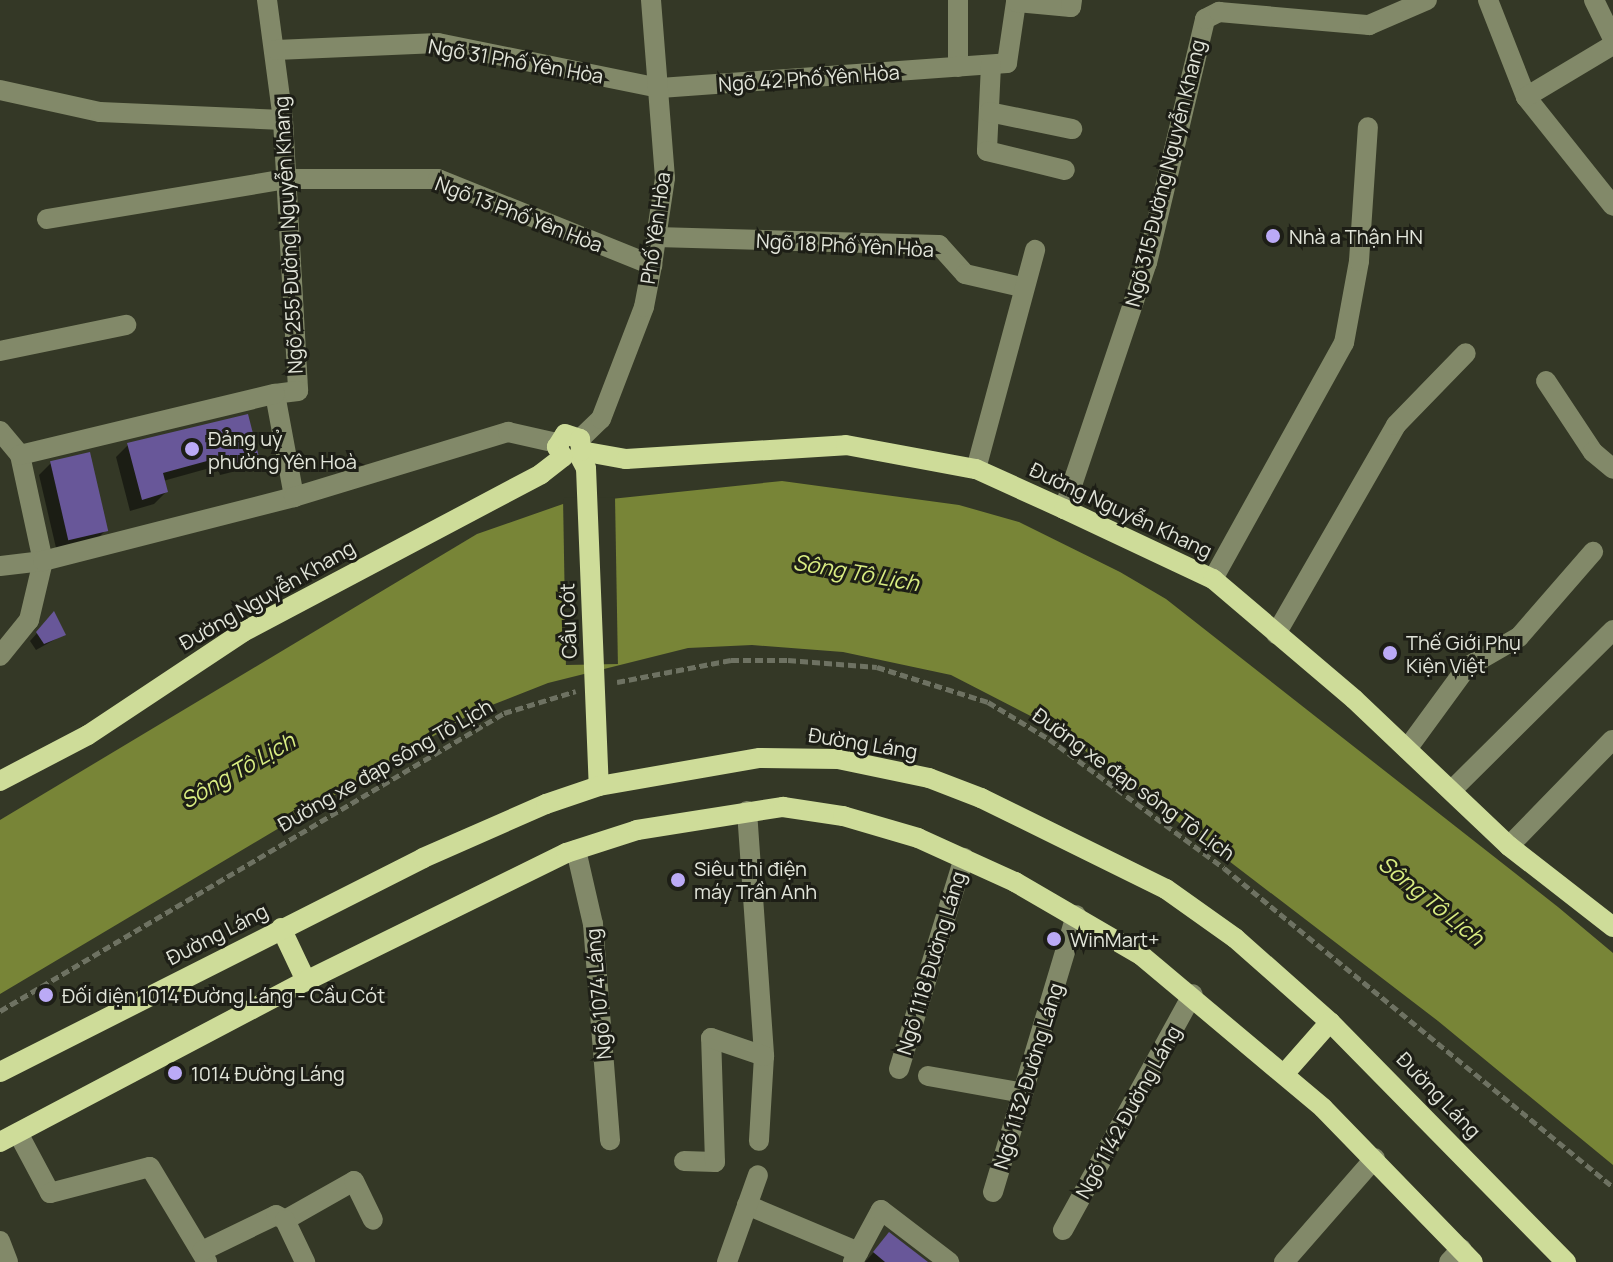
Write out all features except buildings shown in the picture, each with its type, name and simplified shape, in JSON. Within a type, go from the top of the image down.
[{"type":"main road","name":"Đường Nguyễn Khang","points":[[0,781],[88,735],[243,632],[541,474],[572,449],[626,459],[846,445],[976,469],[1213,579],[1407,749],[1509,846],[1613,927]]},
{"type":"main road","name":"Cầu Cót","points":[[572,449],[586,468],[599,786]]},
{"type":"main road","name":"Đường Láng","points":[[0,1072],[423,858],[599,786],[794,756],[929,778],[1036,823],[1166,889],[1235,938],[1330,1022],[1566,1262]]},
{"type":"main road","points":[[9,1137],[306,981],[576,850],[637,830],[783,807],[843,816],[964,858],[1076,915],[1193,994],[1285,1073],[1375,1158],[1461,1258]]},
{"type":"main road","points":[[281,928],[306,981]]},
{"type":"main road","points":[[1285,1073],[1330,1022]]},
{"type":"street","name":"Ngõ 255 Đường Nguyễn Khang","points":[[267,0],[283,120],[298,391],[275,394],[294,497]]},
{"type":"street","name":"Phố Yên Hòa","points":[[572,449],[601,419],[644,307],[652,265],[665,178],[651,0]]},
{"type":"street","points":[[958,0],[958,67]]},
{"type":"street","points":[[1065,170],[987,151],[987,143],[991,65],[1007,63],[1016,2],[1071,7],[1072,0]]},
{"type":"street","points":[[1298,10],[1369,25],[1427,0]]},
{"type":"street","points":[[1488,0],[1526,97],[1613,206]]},
{"type":"street","points":[[1594,0],[1613,39]]},
{"type":"street","name":"Ngõ 315 Đường Nguyễn Khang","points":[[1064,509],[1147,263],[1205,19],[1219,12],[1298,10]]},
{"type":"street","name":"Ngõ 31 Phố Yên Hòa","points":[[276,50],[438,43],[660,88]]},
{"type":"street","points":[[1526,97],[1613,45]]},
{"type":"street","name":"Ngõ 42 Phố Yên Hòa","points":[[660,88],[991,65]]},
{"type":"street","points":[[0,90],[100,112],[283,120]]},
{"type":"street","points":[[989,112],[1072,129]]},
{"type":"street","points":[[1213,579],[1344,343],[1359,261],[1368,127]]},
{"type":"street","points":[[987,143],[1040,157]]},
{"type":"street","name":"Ngõ 13 Phố Yên Hòa","points":[[47,219],[287,179],[438,179],[652,265]]},
{"type":"street","name":"Ngõ 18 Phố Yên Hòa","points":[[656,237],[939,245],[965,274],[1021,287]]},
{"type":"street","points":[[976,469],[1021,287],[1035,250]]},
{"type":"street","points":[[0,351],[126,325]]},
{"type":"street","points":[[1276,634],[1396,425],[1466,353]]},
{"type":"street","points":[[1546,381],[1593,452],[1613,469]]},
{"type":"street","points":[[20,455],[275,394]]},
{"type":"street","points":[[0,431],[20,455],[43,561],[29,620],[0,656]]},
{"type":"street","name":"Đường Nguyễn Khang","points":[[0,566],[43,561],[294,497],[508,432],[572,449]]},
{"type":"street","points":[[1407,749],[1467,667],[1519,637],[1593,552]]},
{"type":"street","points":[[1452,790],[1613,630]]},
{"type":"street","points":[[1509,846],[1612,740]]},
{"type":"street","points":[[747,811],[764,1056],[759,1141]]},
{"type":"street","name":"Ngõ 1074 Láng","points":[[576,850],[593,924],[610,1140]]},
{"type":"street","name":"Ngõ 1118 Đường Láng","points":[[899,1069],[964,858]]},
{"type":"street","name":"Ngõ 1132 Đường Láng","points":[[993,1192],[1076,915]]},
{"type":"street","name":"Ngõ 1142 Đường Láng","points":[[1063,1230],[1193,994]]},
{"type":"street","points":[[684,1161],[715,1162],[711,1038],[764,1056]]},
{"type":"street","points":[[928,1076],[1023,1093]]},
{"type":"street","points":[[9,1137],[50,1193],[150,1167],[204,1256],[271,1215],[285,1220],[305,1262]]},
{"type":"street","points":[[1284,1262],[1375,1158]]},
{"type":"street","points":[[727,1262],[758,1175]]},
{"type":"street","points":[[285,1220],[354,1181],[373,1220]]},
{"type":"street","points":[[747,1205],[856,1257],[881,1210],[949,1262]]},
{"type":"street","points":[[0,1241],[8,1262]]},
{"type":"path","name":"Đường xe đạp sông Tô Lịch","points":[[0,1011],[504,713],[594,679],[731,660],[788,660],[877,667],[988,702],[1049,739],[1224,868],[1613,1187]]},
{"type":"water","name":"Sông Tô Lịch","points":[[782,481],[959,505],[1019,522],[1120,572],[1166,599],[1558,907],[1613,953],[1613,1165],[1438,1021],[1058,730],[951,675],[843,652],[752,645],[688,648],[548,683],[474,712],[0,994],[0,820],[477,534],[563,504]]},
{"type":"pier","points":[[615,497],[618,664],[566,665],[563,498]]},
{"type":"place","name":"Nhà a Thận HN","points":[[1273,236]]},
{"type":"place","name":"Đảng uỷ phường Yên Hoà","points":[[192,449]]},
{"type":"place","name":"Thế Giới Phụ Kiện Việt","points":[[1390,653]]},
{"type":"place","name":"Siêu thị điện máy Trần Anh","points":[[678,880]]},
{"type":"place","name":"WinMart+","points":[[1054,939]]},
{"type":"place","name":"Đối diện 1014 Đường Láng - Cầu Cót","points":[[46,995]]},
{"type":"place","name":"1014 Đường Láng","points":[[175,1073]]}]
